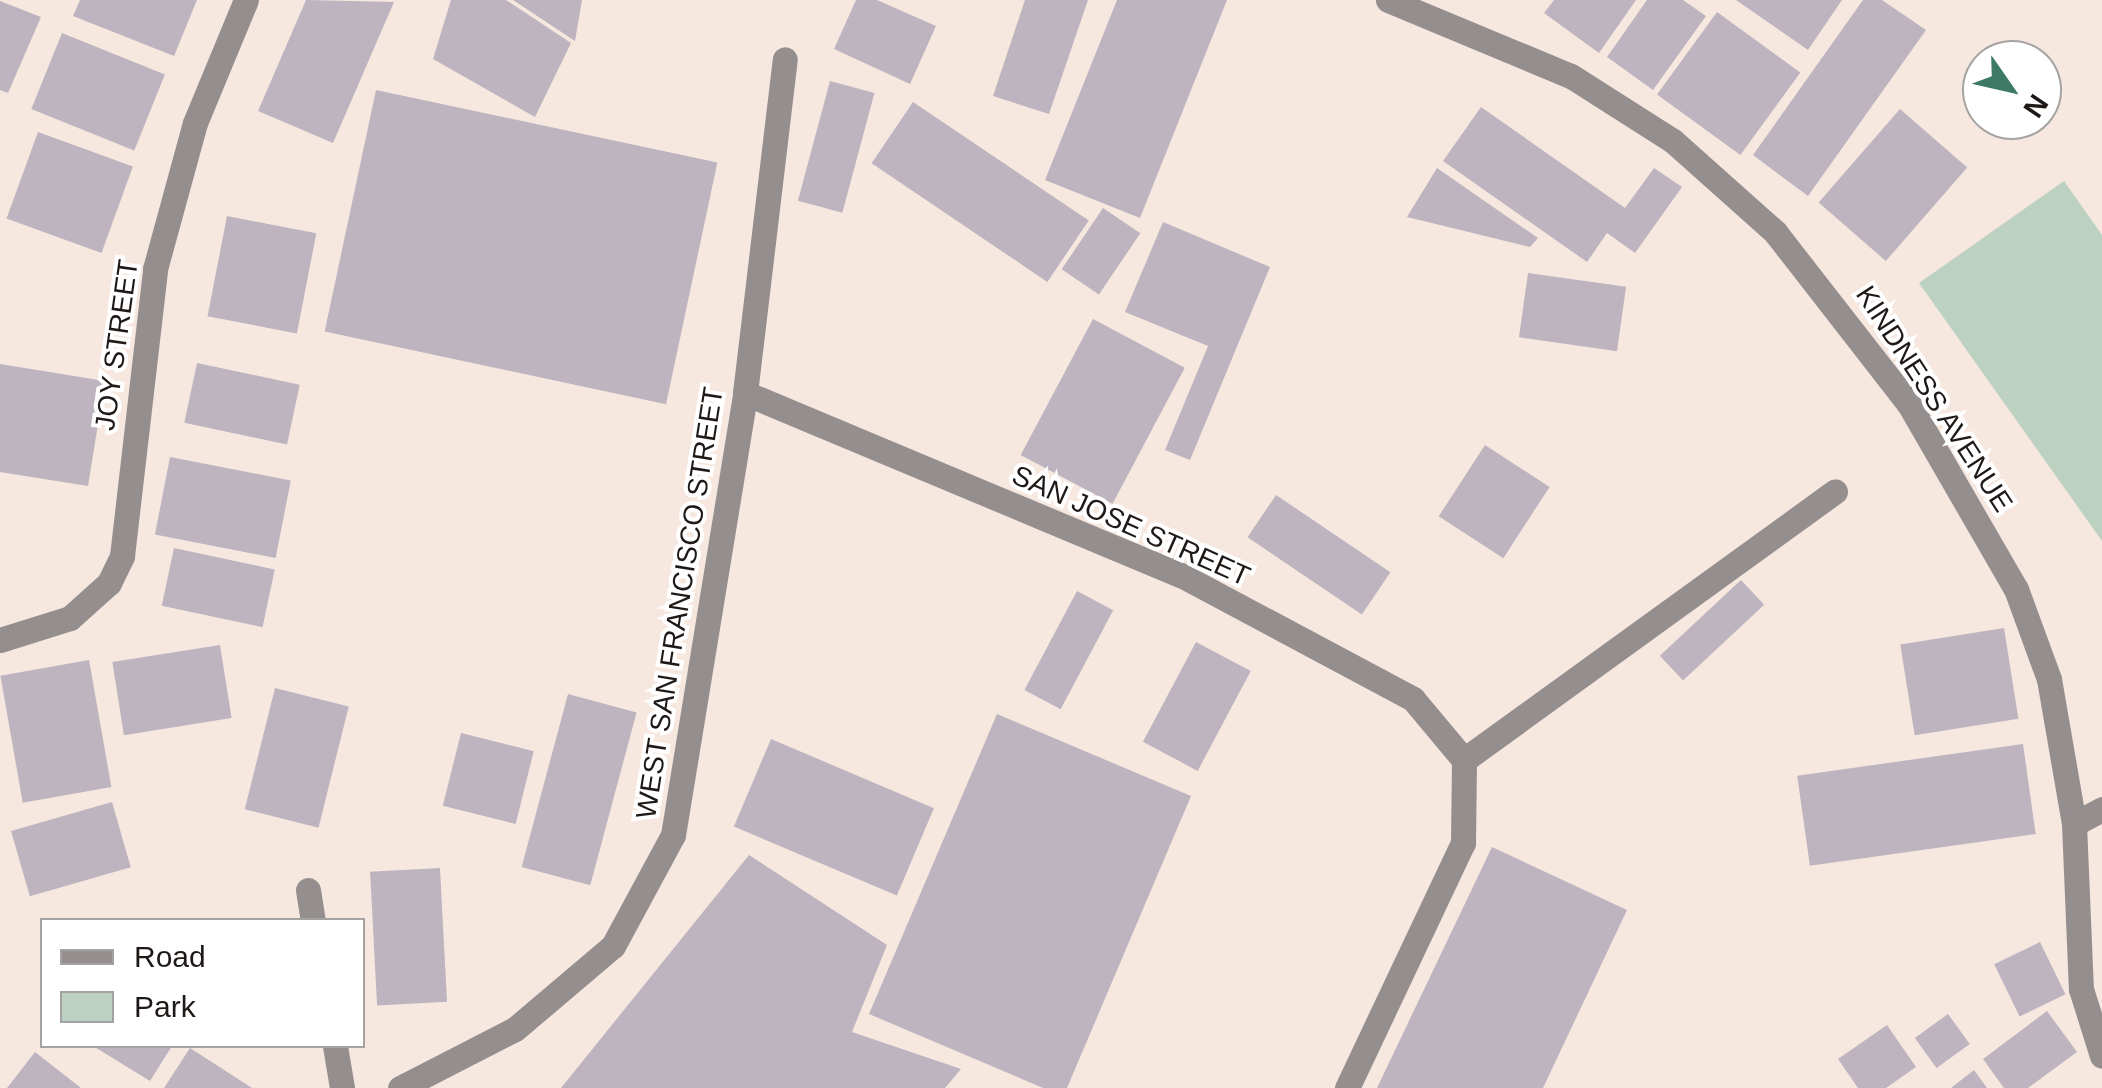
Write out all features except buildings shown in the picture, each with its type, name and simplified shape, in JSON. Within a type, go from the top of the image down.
[{"type":"street","name":"JOY STREET","points":[[0,640],[70,618],[109,583],[122,556],[155,269],[194,123],[246,0]]},
{"type":"street","name":"KINDNESS AVENUE","points":[[1388,0],[1518,52],[1623,105],[1726,185],[1829,293],[1956,476],[2016,590],[2060,723],[2074,824],[2082,990],[2102,1056]]},
{"type":"street","name":"WEST SAN FRANCISCO STREET","points":[[400,1088],[515,1030],[613,946],[673,835],[745,393],[785,59]]},
{"type":"street","name":"SAN JOSE STREET","points":[[745,393],[1181,575],[1413,699],[1464,760]]},
{"type":"street","points":[[1347,1088],[1463,843],[1464,760],[1835,492]]},
{"type":"street","points":[[2074,824],[2102,809]]},
{"type":"street","points":[[308,890],[313,918]]},
{"type":"street","points":[[334,1048],[342,1088]]},
{"type":"green space","points":[[2064,181],[2102,235],[2102,541],[1919,283]]}]
